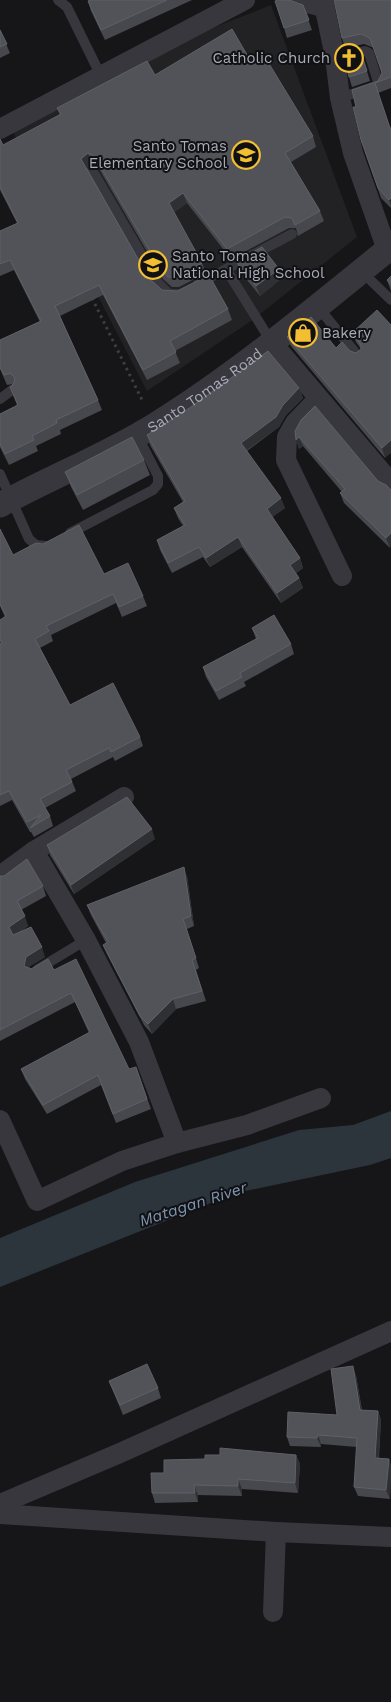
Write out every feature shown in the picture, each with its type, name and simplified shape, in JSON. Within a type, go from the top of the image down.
[{"type":"street","points":[[0,129],[246,0]]},
{"type":"street","points":[[296,0],[323,4],[335,57],[340,98],[353,153],[389,248]]},
{"type":"street","name":"Santo Tomas Road","points":[[6,502],[95,458],[146,430],[273,344],[389,248]]},
{"type":"street","points":[[273,344],[391,483]]},
{"type":"street","points":[[318,399],[295,423],[287,437],[286,460],[342,576]]},
{"type":"street","points":[[0,876],[34,851],[124,797]]},
{"type":"street","points":[[34,851],[86,940],[139,1042],[177,1143]]},
{"type":"street","points":[[0,1120],[37,1201],[122,1161],[177,1143],[247,1125],[320,1098]]},
{"type":"street","points":[[0,1504],[120,1453],[391,1331]]},
{"type":"street","points":[[0,1514],[276,1532],[391,1537]]},
{"type":"street","points":[[273,1612],[276,1532]]},
{"type":"lane","points":[[58,0],[67,7],[101,76]]},
{"type":"lane","points":[[335,57],[365,51],[368,53],[379,85],[340,98]]},
{"type":"lane","points":[[92,170],[158,283],[168,294],[181,294],[292,234]]},
{"type":"lane","points":[[226,270],[273,344]]},
{"type":"lane","points":[[362,272],[391,300]]},
{"type":"lane","points":[[318,307],[358,356]]},
{"type":"lane","points":[[0,399],[12,390]]},
{"type":"lane","points":[[0,474],[6,502],[29,539],[36,545],[43,547],[153,490],[158,484],[158,476],[146,430]]},
{"type":"lane","points":[[34,972],[86,940]]},
{"type":"path","points":[[90,295],[146,430]]},
{"type":"shaded area","points":[[271,5],[357,237],[254,319],[147,391],[11,128],[210,29]]},
{"type":"water","name":"Matagan River","points":[[391,1111],[391,1158],[370,1165],[236,1193],[0,1287],[0,1238],[135,1182],[299,1130],[353,1125]]},
{"type":"building","points":[[167,0],[101,30],[88,1]]},
{"type":"building","points":[[289,0],[303,5],[309,20],[284,28],[275,1]]},
{"type":"building","points":[[334,0],[391,0],[391,77],[375,83],[391,128],[391,198],[389,200],[378,188],[361,140],[353,107],[356,107],[352,90],[378,81],[382,73],[370,38],[361,34],[342,38]]},
{"type":"building","points":[[232,29],[253,65],[265,57],[313,136],[285,153],[320,211],[295,225],[292,218],[285,217],[227,249],[183,193],[169,203],[202,263],[176,277],[168,277],[160,268],[94,156],[88,153],[81,159],[149,278],[162,290],[177,291],[209,275],[228,309],[170,341],[176,352],[143,370],[99,285],[55,306],[98,400],[56,420],[57,423],[32,436],[34,440],[5,454],[0,444],[0,414],[18,405],[10,387],[14,383],[15,378],[10,373],[4,375],[0,367],[0,340],[41,321],[10,260],[0,264],[0,231],[18,223],[0,187],[0,139],[3,145],[61,114],[57,108],[147,61],[155,75]]},
{"type":"building","points":[[0,30],[7,44],[0,47]]},
{"type":"building","points":[[360,49],[367,71],[349,77],[344,52]]},
{"type":"building","points":[[262,247],[279,269],[256,286],[236,261]]},
{"type":"building","points":[[391,276],[391,285],[387,280]]},
{"type":"building","points":[[377,310],[391,325],[391,440],[382,448],[287,337],[311,317],[336,348],[342,342],[350,351],[356,353],[361,349],[361,345],[352,333]]},
{"type":"building","points":[[268,351],[299,388],[283,405],[276,417],[241,443],[281,498],[267,509],[300,558],[290,565],[299,578],[277,593],[238,537],[206,558],[199,547],[168,563],[157,540],[185,525],[174,508],[185,501],[147,435],[191,407]]},
{"type":"building","points":[[315,406],[378,481],[391,490],[391,533],[386,538],[340,493],[345,489],[299,437],[296,440],[295,431],[301,420]]},
{"type":"building","points":[[132,437],[144,460],[77,495],[65,472]]},
{"type":"building","points":[[79,525],[104,574],[128,563],[143,596],[119,607],[113,594],[46,626],[49,631],[35,639],[70,705],[113,683],[140,737],[111,752],[109,748],[66,770],[72,782],[40,799],[50,816],[30,828],[41,815],[27,822],[9,791],[0,795],[0,644],[2,643],[0,639],[0,620],[6,616],[0,604],[0,529],[13,555],[36,543],[43,544]]},
{"type":"building","points":[[274,615],[291,644],[240,673],[242,677],[216,691],[203,667],[258,638],[252,628]]},
{"type":"building","points":[[127,797],[152,829],[71,885],[47,845]]},
{"type":"building","points":[[27,859],[43,886],[17,901],[25,916],[9,927],[13,935],[31,927],[42,947],[26,957],[24,966],[31,969],[48,959],[54,970],[76,959],[129,1069],[136,1067],[147,1099],[113,1114],[98,1075],[43,1105],[21,1069],[90,1032],[71,993],[0,1030],[0,876],[4,876]]},
{"type":"building","points":[[184,867],[191,916],[183,919],[196,958],[192,960],[202,991],[173,999],[148,1024],[140,1016],[103,945],[108,942],[87,905]]},
{"type":"building","points":[[147,1364],[158,1388],[120,1405],[109,1381]]},
{"type":"building","points":[[353,1366],[360,1410],[378,1411],[375,1458],[389,1459],[386,1490],[354,1487],[357,1438],[318,1435],[317,1438],[287,1437],[288,1412],[337,1415],[331,1369]]},
{"type":"building","points":[[220,1448],[296,1455],[295,1483],[238,1479],[238,1486],[194,1485],[195,1493],[152,1493],[151,1473],[164,1473],[164,1460],[205,1459],[205,1455],[220,1455]]},
{"type":"place","name":"Catholic Church","points":[[349,58]]},
{"type":"place","name":"Santo Tomas Elementary School","points":[[246,155]]},
{"type":"place","name":"Santo Tomas National High School","points":[[153,265]]},
{"type":"place","name":"Bakery","points":[[303,333]]}]
